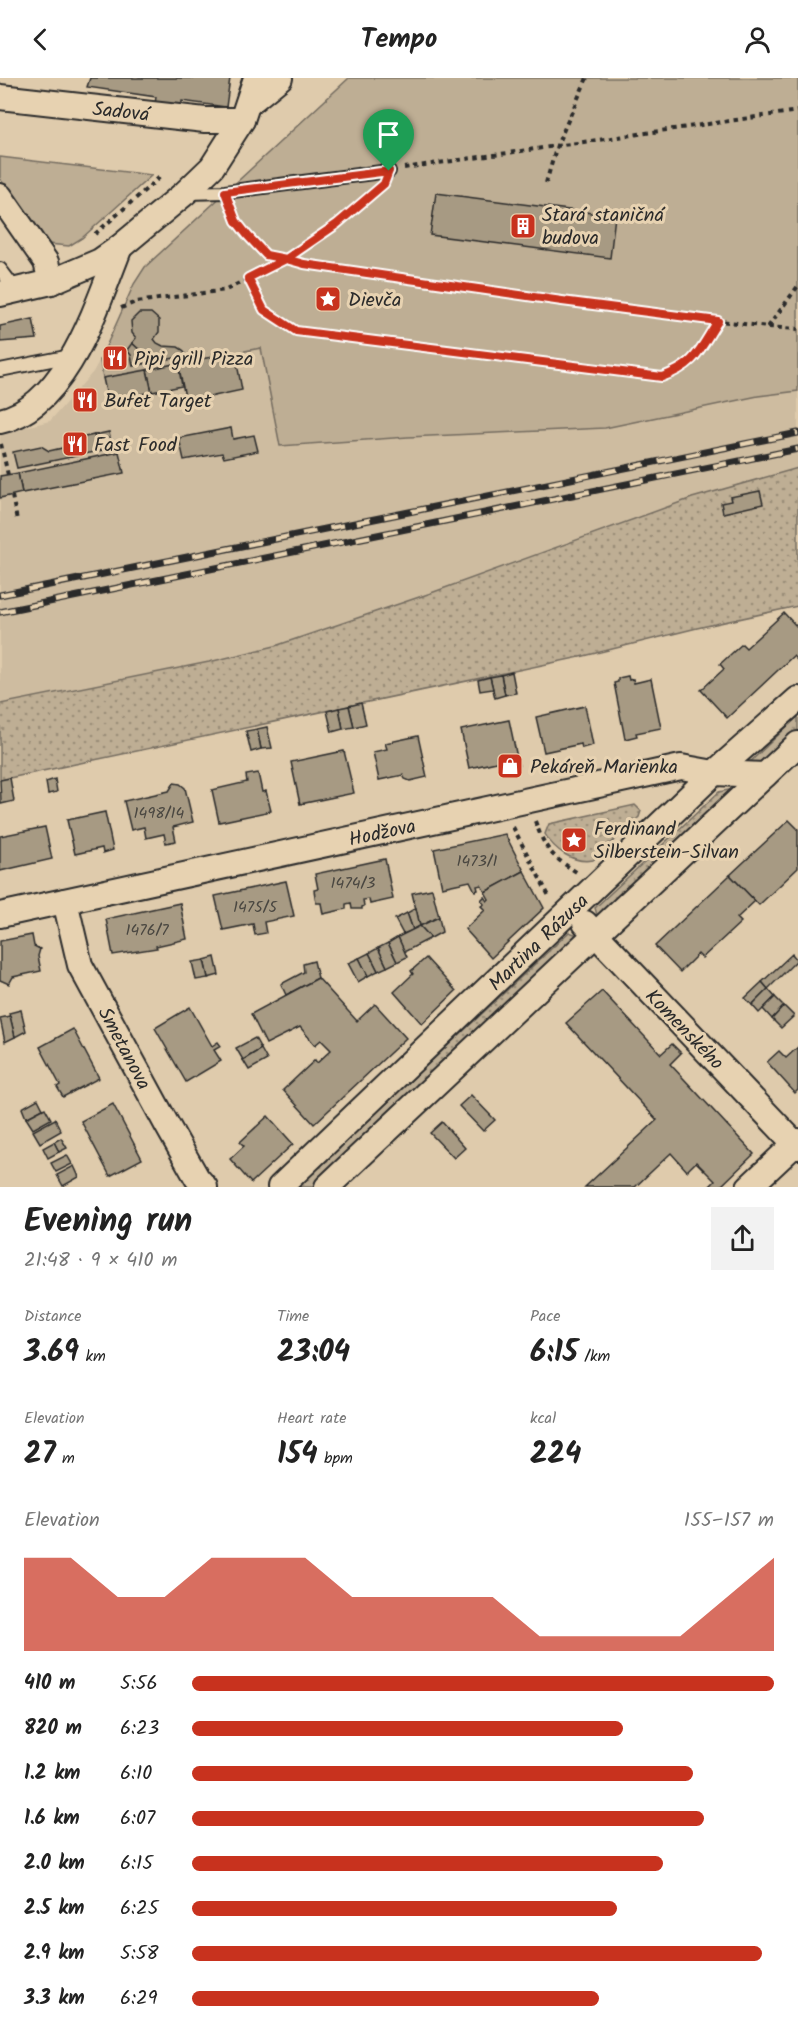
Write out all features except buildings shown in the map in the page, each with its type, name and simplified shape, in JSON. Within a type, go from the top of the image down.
[{"type":"street","points":[[8,292],[51,282],[100,261],[120,248],[185,193],[212,167],[245,112],[256,78]]},
{"type":"street","points":[[245,112],[280,78]]},
{"type":"street","name":"Sadová","points":[[0,97],[205,120],[245,112]]},
{"type":"street","points":[[0,196],[45,262],[51,282]]},
{"type":"street","points":[[0,421],[25,410],[54,385],[85,337],[120,248]]},
{"type":"street","name":"Martina Rázusa","points":[[280,1187],[563,908],[798,699]]},
{"type":"street","name":"Martina Rázusa","points":[[327,1187],[798,744]]},
{"type":"street","name":"Hodžova","points":[[0,915],[681,767],[714,773],[765,775]]},
{"type":"street","name":"Smetanova","points":[[65,901],[80,965],[172,1134],[197,1178],[205,1187]]},
{"type":"street","name":"Komenského","points":[[563,908],[596,934],[797,1144]]},
{"type":"street","points":[[749,1187],[797,1144]]},
{"type":"lane","points":[[185,193],[225,192],[389,171]]},
{"type":"lane","points":[[0,269],[8,292]]},
{"type":"lane","points":[[0,370],[73,356]]},
{"type":"path","points":[[546,183],[557,145],[587,78]]},
{"type":"path","points":[[113,311],[136,302],[226,290],[286,259],[337,224],[384,184],[389,171],[798,111]]},
{"type":"path","points":[[88,240],[159,177]]},
{"type":"path","points":[[225,192],[236,221],[266,255],[304,264],[562,301],[768,327],[798,328]]},
{"type":"path","points":[[248,278],[264,310],[296,331],[662,377],[680,370],[692,361],[718,321]]},
{"type":"path","points":[[768,327],[798,286]]},
{"type":"path","points":[[0,440],[8,475]]},
{"type":"path","points":[[12,496],[17,520]]},
{"type":"path","points":[[534,819],[543,844],[555,858],[584,877]]},
{"type":"path","points":[[511,824],[563,908]]},
{"type":"shaded area","points":[[349,78],[798,78],[798,391],[758,396],[605,428],[408,437],[280,446],[261,348],[103,378],[100,360],[134,284],[145,267]]},
{"type":"shaded area","points":[[0,157],[152,175],[82,238],[69,246],[48,244],[0,179]]},
{"type":"shaded area","points":[[127,310],[261,348],[280,446],[408,437],[798,391],[798,606],[580,657],[0,780],[0,433],[50,421],[93,372]]},
{"type":"shaded area","points":[[798,468],[798,606],[580,657],[0,780],[0,704],[209,662],[275,646],[431,593],[692,498]]},
{"type":"shaded area","points":[[798,716],[798,734],[782,750],[764,762],[750,763],[750,762]]},
{"type":"shaded area","points":[[735,789],[600,916],[597,915],[595,908],[719,792]]},
{"type":"shaded area","points":[[635,805],[641,811],[639,817],[593,860],[579,860],[565,855],[545,834],[549,824]]},
{"type":"shaded area","points":[[569,932],[578,935],[316,1187],[297,1187]]},
{"type":"railway","points":[[0,595],[798,433]]},
{"type":"railway","points":[[0,612],[798,449]]},
{"type":"place","name":"Stará staničná budova","points":[[523,226]]},
{"type":"place","name":"Dievča","points":[[328,299]]},
{"type":"place","name":"Pipi grill Pizza","points":[[115,358]]},
{"type":"place","name":"Bufet Target","points":[[85,400]]},
{"type":"place","name":"Fast Food","points":[[75,444]]},
{"type":"place","name":"Pekáreň Marienka","points":[[510,766]]},
{"type":"place","name":"Ferdinand Silberstein-Silvan","points":[[574,840]]},
{"type":"route","points":[[389,171],[225,192],[236,221],[248,236],[266,255],[286,259],[248,278],[264,310],[296,331],[662,377],[680,370],[692,361],[718,321],[304,264],[286,259],[337,224],[384,184],[389,171]]}]
